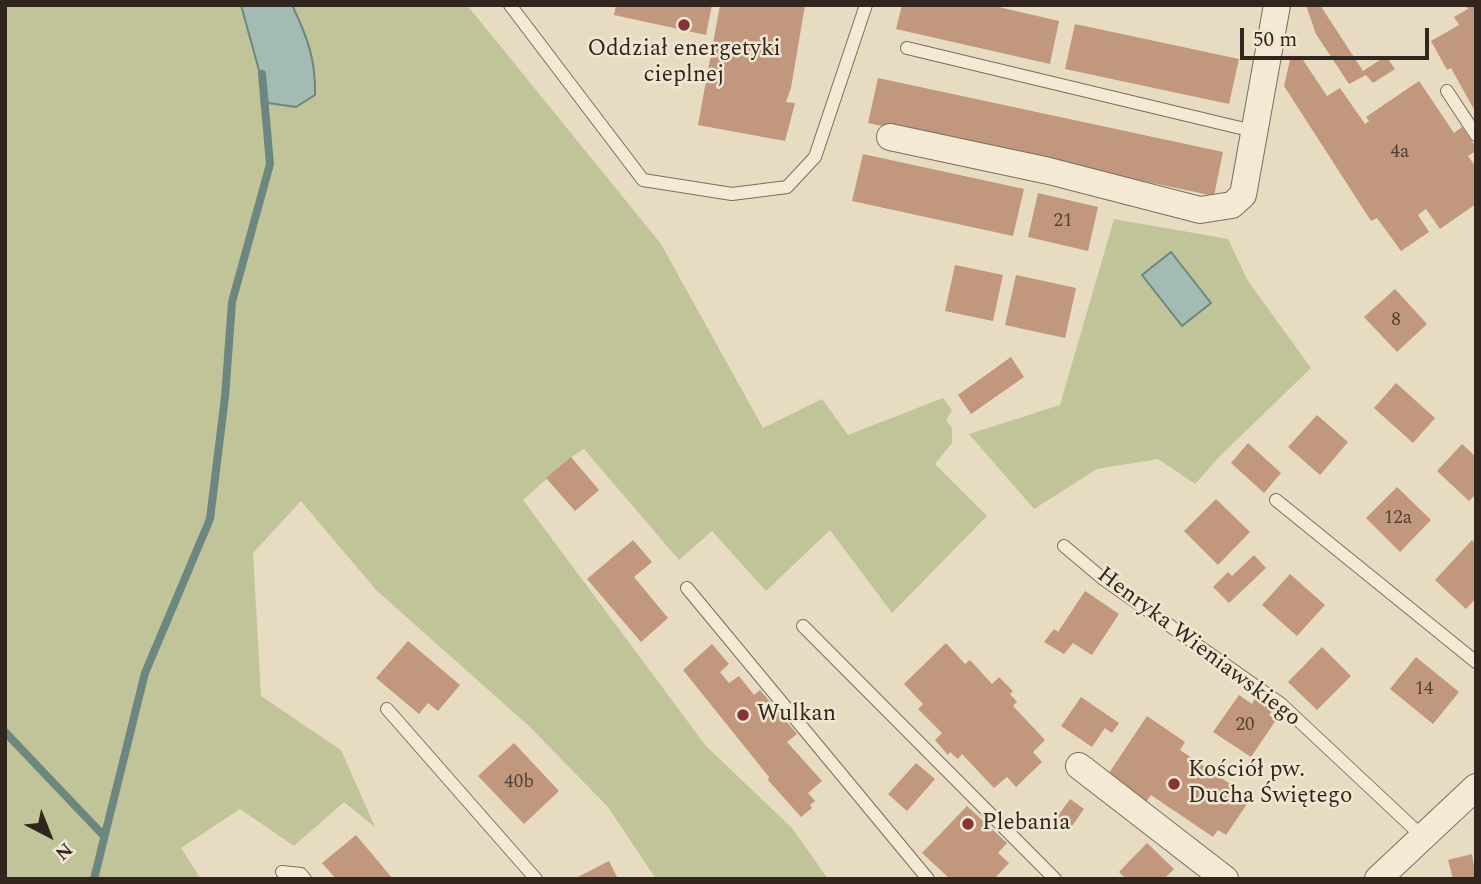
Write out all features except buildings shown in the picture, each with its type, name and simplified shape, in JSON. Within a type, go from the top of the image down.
[{"type":"street","points":[[890,137],[1049,172],[1200,210],[1232,205],[1243,195],[1277,5]]},
{"type":"street","points":[[1079,766],[1226,879]]},
{"type":"street","points":[[1378,879],[1476,787]]},
{"type":"lane","points":[[510,5],[643,180],[732,194],[787,187],[815,157],[866,5]]},
{"type":"lane","points":[[907,48],[1253,131]]},
{"type":"lane","points":[[1447,91],[1476,135]]},
{"type":"lane","points":[[1276,500],[1476,662]]},
{"type":"lane","name":"Henryka Wieniawskiego","points":[[1064,546],[1102,578],[1281,704],[1424,838]]},
{"type":"lane","points":[[687,589],[928,879]]},
{"type":"lane","points":[[803,626],[1055,879]]},
{"type":"lane","points":[[387,709],[536,879]]},
{"type":"lane","points":[[282,872],[301,874],[305,879]]},
{"type":"green space","points":[[5,5],[467,5],[661,244],[763,428],[822,399],[848,435],[943,398],[952,410],[946,420],[952,428],[952,443],[935,464],[987,516],[892,613],[830,530],[766,591],[712,531],[679,560],[584,449],[571,457],[523,500],[706,746],[792,828],[828,879],[656,879],[608,807],[530,727],[376,590],[301,501],[253,553],[261,696],[341,750],[375,827],[344,802],[294,846],[240,809],[181,848],[201,879],[5,879]]},
{"type":"green space","points":[[1114,219],[1228,239],[1248,281],[1311,368],[1221,455],[1195,484],[1158,459],[1097,469],[1034,509],[969,434],[1060,405]]},
{"type":"water","points":[[241,5],[292,5],[310,48],[315,95],[296,107],[268,103]]},
{"type":"water","points":[[1171,252],[1211,303],[1182,326],[1142,275]]},
{"type":"waterway","points":[[94,879],[145,673],[210,519],[225,397],[232,302],[270,164],[262,74]]},
{"type":"waterway","points":[[5,732],[104,836]]},
{"type":"place","name":"Oddział energetyki cieplnej","points":[[684,25]]},
{"type":"place","name":"Wulkan","points":[[743,715]]},
{"type":"place","name":"Kościół pw. Ducha Świętego","points":[[1174,784]]},
{"type":"place","name":"Plebania","points":[[968,824]]}]
